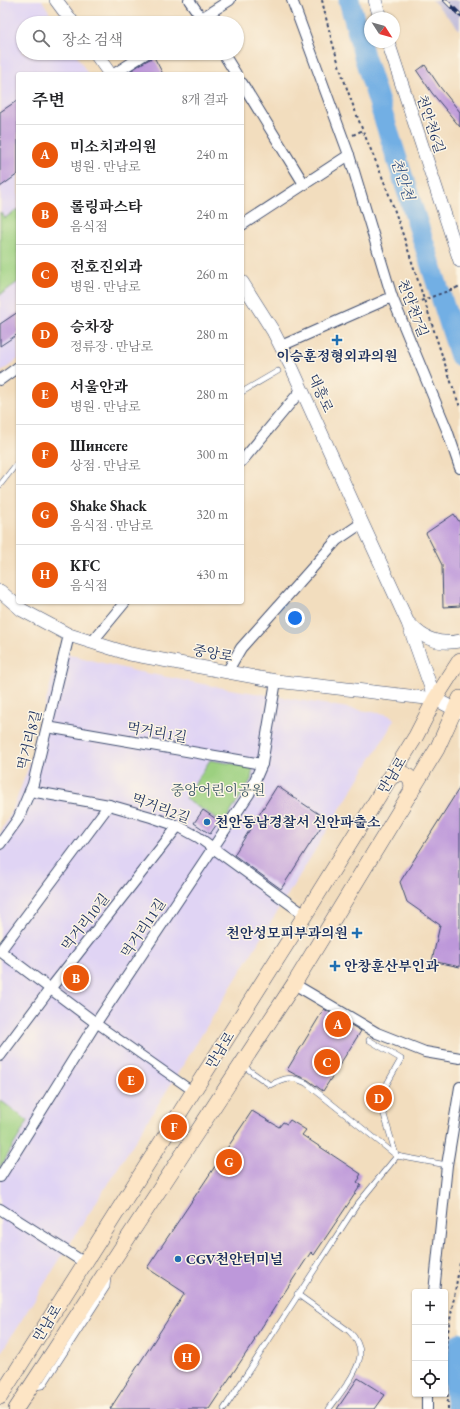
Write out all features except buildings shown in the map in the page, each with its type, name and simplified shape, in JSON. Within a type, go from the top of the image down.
[{"type":"main road","name":"만남로","points":[[0,1397],[305,915],[416,735],[435,699],[460,660]]},
{"type":"main road","name":"만남로","points":[[16,1409],[294,984],[411,793],[437,749],[458,707]]},
{"type":"main road","points":[[388,780],[397,774],[402,773],[407,775],[412,784],[411,793]]},
{"type":"street","points":[[56,0],[68,16]]},
{"type":"street","points":[[189,0],[197,16]]},
{"type":"street","points":[[207,16],[230,0]]},
{"type":"street","name":"천안천7길","points":[[292,0],[349,155],[392,297],[447,430],[460,468]]},
{"type":"street","points":[[375,0],[378,12]]},
{"type":"street","name":"천안천6길","points":[[390,48],[460,260]]},
{"type":"street","points":[[100,60],[109,72]]},
{"type":"street","points":[[117,72],[136,60]]},
{"type":"street","points":[[227,60],[235,72]]},
{"type":"street","points":[[244,87],[304,184]]},
{"type":"street","points":[[244,224],[349,155]]},
{"type":"street","name":"대흥로","points":[[244,285],[273,331],[302,390],[408,623],[435,699]]},
{"type":"street","points":[[281,346],[392,297]]},
{"type":"street","points":[[0,380],[16,368]]},
{"type":"street","points":[[244,459],[302,390]]},
{"type":"street","points":[[227,672],[241,648],[337,540],[362,523]]},
{"type":"street","name":"중앙로","points":[[0,591],[22,610],[69,635],[130,654],[276,681],[435,699]]},
{"type":"street","points":[[92,642],[123,604]]},
{"type":"street","points":[[408,623],[426,638],[438,642],[460,641]]},
{"type":"street","name":"먹거리8길","points":[[0,844],[18,819],[33,784],[69,635]]},
{"type":"street","name":"먹거리11길","points":[[0,1177],[96,1023],[249,794],[262,764],[276,681]]},
{"type":"street","points":[[435,699],[458,707]]},
{"type":"street","name":"먹거리1길","points":[[47,727],[262,764]]},
{"type":"street","name":"먹거리2길","points":[[30,791],[109,805],[178,826],[198,837],[305,915]]},
{"type":"street","points":[[109,805],[0,951],[96,1023],[194,1092]]},
{"type":"street","name":"먹거리10길","points":[[0,1056],[50,989],[178,826]]},
{"type":"street","points":[[294,984],[377,1033],[425,1052],[460,1058]]},
{"type":"street","points":[[434,1289],[447,1164],[460,1087]]},
{"type":"street","points":[[0,1209],[85,1263]]},
{"type":"street","points":[[427,1397],[427,1409]]},
{"type":"lane","points":[[244,391],[278,371]]},
{"type":"lane","points":[[0,485],[16,465]]},
{"type":"lane","points":[[369,1040],[401,1059],[379,1098],[397,1156]]},
{"type":"lane","points":[[242,1065],[270,1085],[284,1078],[294,1078],[306,1083],[397,1156],[447,1164]]},
{"type":"lane","points":[[224,1409],[297,1294],[356,1206],[397,1156]]},
{"type":"lane","points":[[297,1294],[349,1331],[356,1339],[360,1349],[356,1367],[329,1409]]},
{"type":"path","points":[[322,0],[342,73],[388,192],[460,407]]},
{"type":"path","points":[[404,307],[460,286]]},
{"type":"path","points":[[448,1409],[446,1343],[460,1264]]},
{"type":"shaded area","points":[[1,0],[42,0],[52,16],[16,16],[16,60],[79,60],[87,72],[16,72],[16,361],[0,373]]},
{"type":"shaded area","points":[[432,0],[460,0],[460,30]]},
{"type":"shaded area","points":[[59,652],[135,671],[224,688],[385,714],[394,719],[393,723],[188,1057],[0,1354],[0,834],[13,809],[29,766]]},
{"type":"green space","points":[[16,210],[16,283],[0,295],[0,212],[5,218]]},
{"type":"green space","name":"중앙어린이공원","points":[[210,760],[253,767],[251,780],[224,823],[185,799]]},
{"type":"green space","points":[[0,1100],[28,1121],[0,1168]]},
{"type":"waterway","name":"천안천","points":[[349,0],[364,56],[460,356]]},
{"type":"waterway","name":"천안천","points":[[457,1409],[454,1382],[460,1343]]},
{"type":"railway","points":[[445,0],[460,15]]},
{"type":"place","name":"이승훈정형외과의원","points":[[337,340]]},
{"type":"place","name":"천안동남경찰서 신안파출소","points":[[207,822]]},
{"type":"place","name":"천안성모피부과의원","points":[[357,933]]},
{"type":"place","name":"안창훈산부인과","points":[[335,966]]},
{"type":"place","name":"롤링파스타","points":[[76,978]]},
{"type":"place","name":"미소치과의원","points":[[338,1024]]},
{"type":"place","name":"전호진외과","points":[[327,1062]]},
{"type":"place","name":"서울안과","points":[[131,1080]]},
{"type":"place","name":"승차장","points":[[379,1098]]},
{"type":"place","name":"Шинсеге","points":[[174,1127]]},
{"type":"place","name":"Shake Shack","points":[[229,1162]]},
{"type":"place","name":"CGV천안터미널","points":[[178,1259]]},
{"type":"place","name":"KFC","points":[[187,1357]]}]
